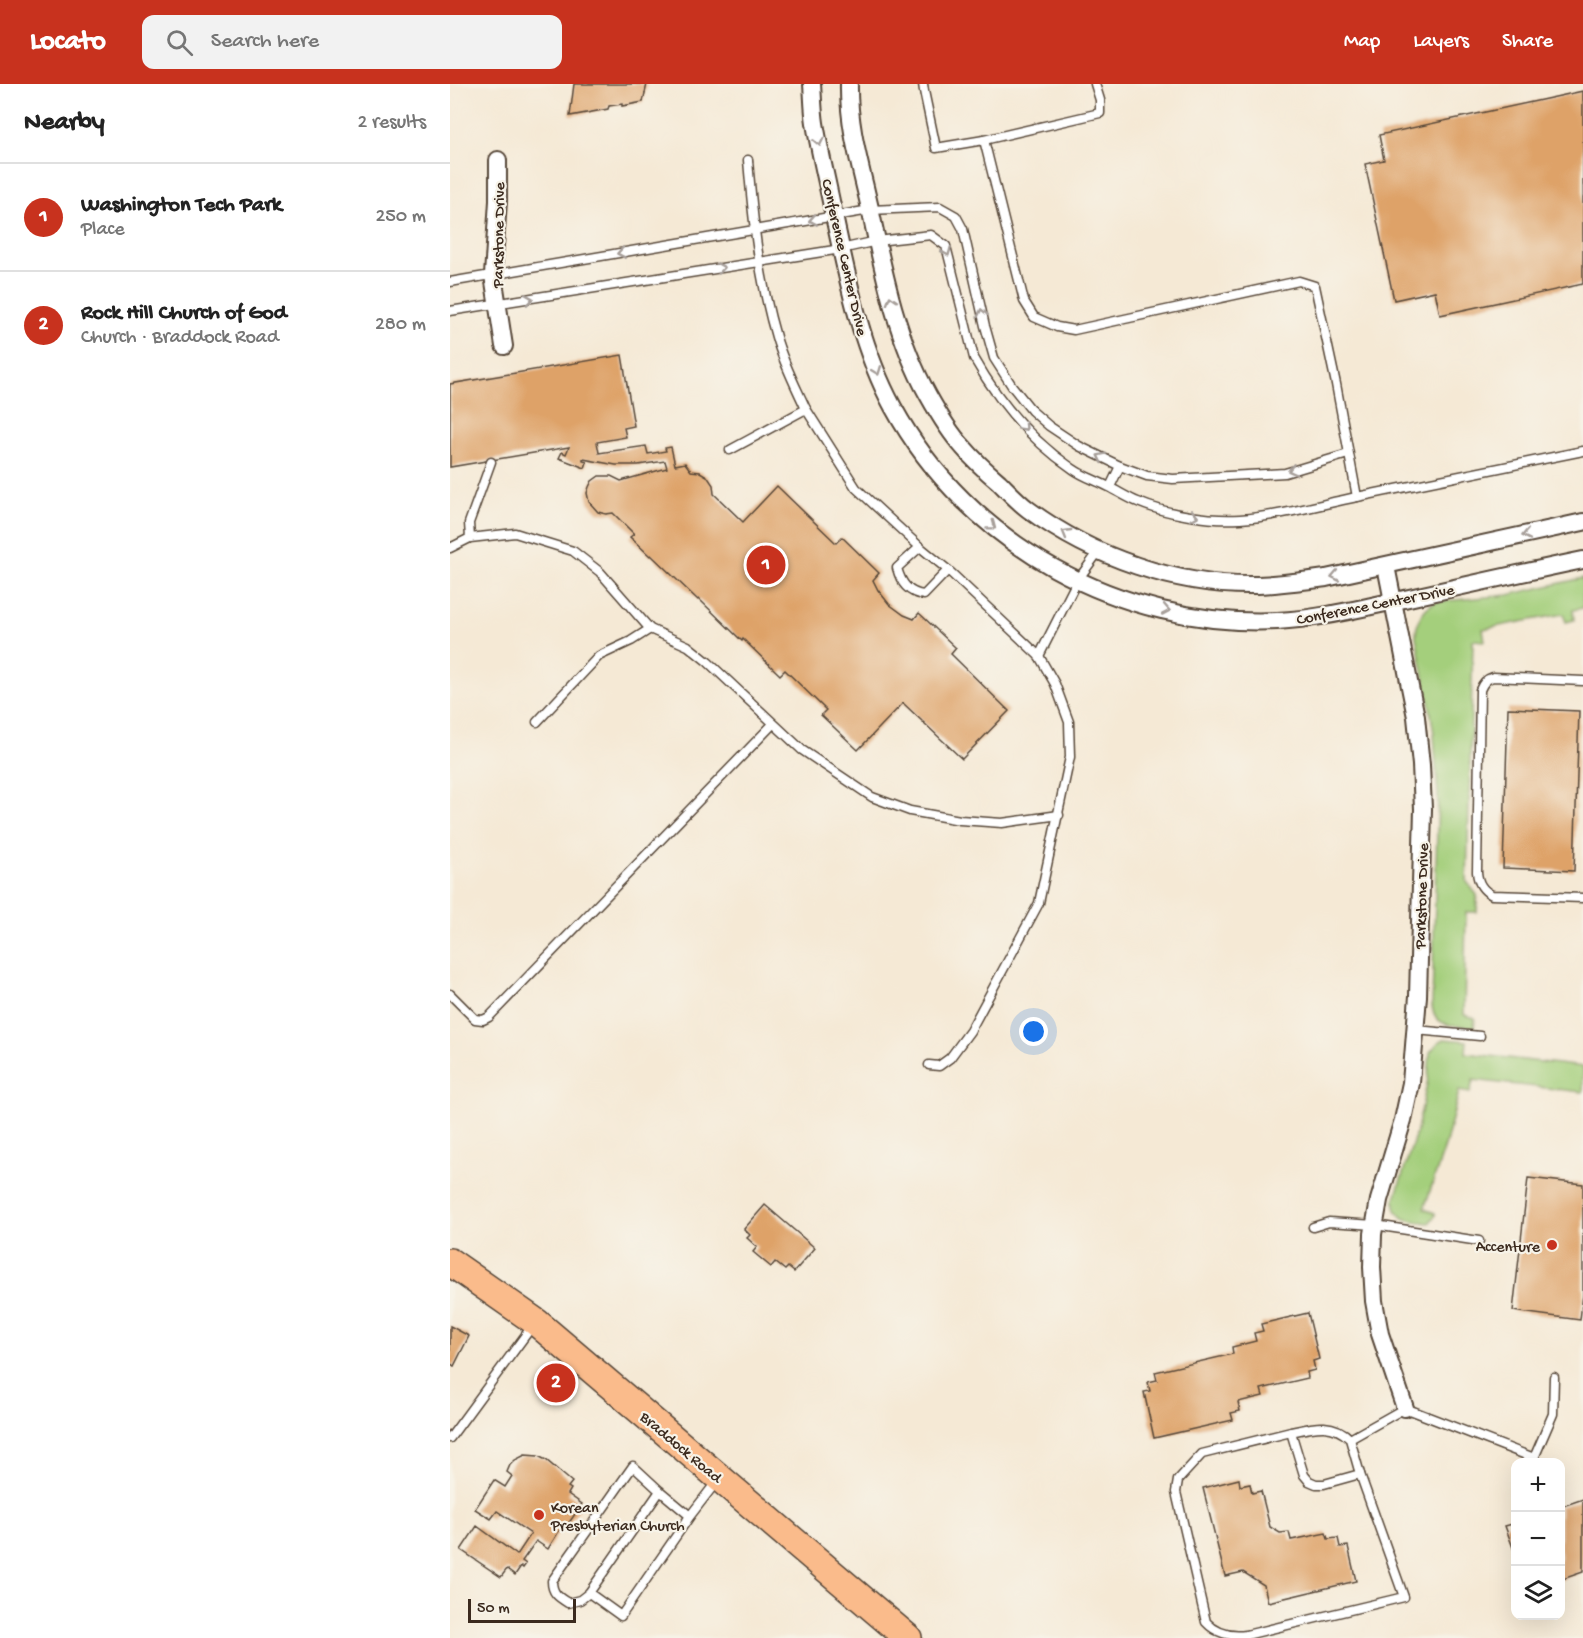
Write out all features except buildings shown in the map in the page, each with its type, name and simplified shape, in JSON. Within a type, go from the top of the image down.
[{"type":"main road","name":"Braddock Road","points":[[450,1262],[536,1322],[908,1638]]},
{"type":"street","name":"Conference Center Drive","points":[[812,84],[814,121],[856,314],[876,370],[893,407],[930,463],[959,495],[986,522],[1028,552],[1077,581],[1111,595],[1149,607],[1239,621],[1278,621],[1323,616],[1583,560]]},
{"type":"street","name":"Conference Center Drive","points":[[849,84],[852,127],[870,210],[890,295],[909,355],[927,393],[962,447],[1027,509],[1048,523],[1099,551],[1143,567],[1193,579],[1256,585],[1326,578],[1583,522]]},
{"type":"street","name":"Parkstone Drive","points":[[498,160],[493,275],[504,346]]},
{"type":"street","name":"Parkstone Drive","points":[[1386,566],[1416,717],[1421,765],[1422,809],[1416,1030],[1411,1083],[1403,1120],[1382,1189],[1375,1225],[1372,1267],[1374,1301],[1380,1334],[1405,1408]]},
{"type":"lane","points":[[923,84],[936,148],[969,144],[1100,113],[1100,100],[1095,84]]},
{"type":"lane","points":[[984,140],[1024,302],[1034,316],[1057,327],[1074,330],[1299,282],[1315,286],[1357,497]]},
{"type":"lane","points":[[748,160],[759,262],[776,337],[806,409],[856,488],[948,570],[1039,656],[1055,684],[1069,722],[1070,757],[1039,903],[970,1031],[950,1058],[939,1066],[929,1065]]},
{"type":"lane","points":[[450,282],[870,210],[940,207],[956,216],[963,229],[994,358],[1032,411],[1049,426],[1079,446],[1120,466],[1148,476],[1173,479],[1285,472],[1348,454]]},
{"type":"lane","points":[[450,311],[841,249],[877,241],[931,235],[946,246],[974,358],[1016,419],[1074,470],[1138,502],[1171,512],[1206,518],[1239,519],[1269,515],[1583,451]]},
{"type":"lane","points":[[730,450],[806,409]]},
{"type":"lane","points":[[470,538],[470,523],[491,462]]},
{"type":"lane","points":[[1110,488],[1120,466]]},
{"type":"lane","points":[[450,548],[470,538],[515,533],[573,551],[600,572],[650,629],[688,646],[801,750],[872,797],[910,811],[960,820],[1002,823],[1059,815]]},
{"type":"lane","points":[[920,547],[897,568],[899,576],[908,589],[913,593],[924,595],[948,570]]},
{"type":"lane","points":[[1039,656],[1077,581],[1099,551]]},
{"type":"lane","points":[[537,722],[599,656],[650,629]]},
{"type":"lane","points":[[1583,681],[1493,677],[1482,684],[1480,690],[1477,872],[1480,885],[1492,895],[1583,898]]},
{"type":"lane","points":[[450,994],[475,1019],[483,1020],[489,1017],[773,724]]},
{"type":"lane","points":[[1416,1030],[1480,1036]]},
{"type":"lane","points":[[1313,1227],[1329,1222],[1375,1225],[1479,1241]]},
{"type":"lane","points":[[450,1438],[536,1322]]},
{"type":"lane","points":[[1536,1458],[1553,1414],[1554,1377]]},
{"type":"lane","points":[[1350,1439],[1405,1408],[1530,1458]]},
{"type":"lane","points":[[1326,1426],[1339,1430],[1350,1439],[1360,1474],[1404,1597],[1246,1635],[1228,1635],[1212,1628],[1206,1622],[1176,1492],[1178,1480],[1202,1454],[1291,1432],[1326,1426]]},
{"type":"lane","points":[[1291,1432],[1304,1475],[1308,1481],[1324,1484],[1360,1474]]},
{"type":"lane","points":[[660,1491],[589,1593],[580,1600],[568,1603],[555,1594],[552,1581],[633,1466],[690,1516]]},
{"type":"lane","points":[[589,1593],[621,1616],[719,1478]]},
{"type":"green space","points":[[1583,578],[1583,608],[1573,610],[1574,620],[1566,622],[1563,614],[1483,629],[1485,641],[1473,640],[1467,882],[1477,895],[1477,912],[1466,912],[1464,1015],[1475,1018],[1474,1027],[1454,1026],[1438,1019],[1432,1007],[1438,795],[1434,734],[1416,637],[1417,626],[1423,612],[1435,602],[1508,595]]},
{"type":"green space","points":[[1444,1039],[1467,1041],[1466,1053],[1583,1067],[1583,1092],[1473,1080],[1470,1093],[1459,1091],[1446,1143],[1424,1209],[1435,1213],[1429,1223],[1404,1218],[1397,1211],[1395,1198],[1417,1130],[1428,1079],[1430,1052]]},
{"type":"place","name":"Washington Tech Park","points":[[766,565]]},
{"type":"place","name":"Accenture","points":[[1552,1245]]},
{"type":"place","name":"Rock Hill Church of God","points":[[556,1383]]},
{"type":"place","name":"Korean Presbyterian Church","points":[[539,1515]]}]
